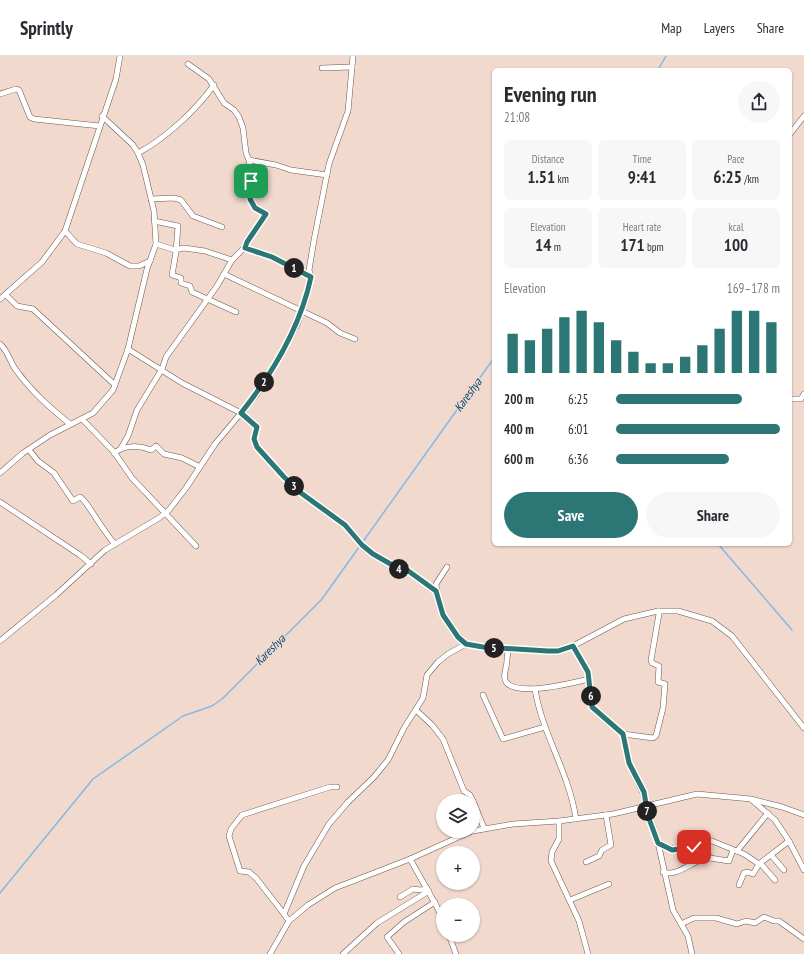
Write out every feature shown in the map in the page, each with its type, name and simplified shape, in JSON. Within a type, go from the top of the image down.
[{"type":"street","points":[[0,299],[42,262],[65,231],[102,116],[116,79],[120,56]]},
{"type":"street","points":[[0,640],[12,632],[56,595],[114,544],[165,513],[186,488],[215,444],[257,394],[297,325],[311,277],[309,270],[327,175],[334,148],[347,117],[353,56]]},
{"type":"street","points":[[121,448],[128,436],[137,410],[162,369],[166,357],[208,299],[232,260],[245,248],[247,242],[266,214],[255,208],[250,199],[253,186],[249,160],[246,153],[243,128],[239,117],[234,110],[224,104],[214,86],[204,74],[188,64]]},
{"type":"street","points":[[322,68],[352,67]]},
{"type":"street","points":[[138,153],[149,147],[194,110],[214,86]]},
{"type":"street","points":[[0,94],[16,89],[19,90],[30,117],[34,119],[100,126]]},
{"type":"street","points":[[0,472],[29,450],[70,424],[93,413],[114,390],[128,349],[150,261],[156,244],[154,221],[151,199],[138,153],[123,135],[102,116]]},
{"type":"street","points":[[792,131],[804,116]]},
{"type":"street","points":[[249,160],[276,165],[291,170],[327,175]]},
{"type":"street","points":[[151,199],[174,198],[181,200],[190,213],[196,218],[222,226]]},
{"type":"street","points":[[154,221],[178,226],[172,275],[181,278],[181,283],[190,286],[192,292],[236,312]]},
{"type":"street","points":[[65,231],[77,244],[106,253],[130,266],[139,266],[150,261]]},
{"type":"street","points":[[156,244],[175,250],[184,248],[205,251],[232,260]]},
{"type":"street","points":[[245,248],[272,257],[311,277]]},
{"type":"street","points":[[224,274],[327,323],[340,333],[355,339]]},
{"type":"street","points":[[6,295],[16,306],[33,309],[115,385]]},
{"type":"street","points":[[0,344],[7,351],[10,361],[33,393],[70,424]]},
{"type":"street","points":[[128,349],[182,383],[241,413],[257,427],[254,439],[257,447],[284,477],[301,493],[345,525],[362,545],[373,554],[401,570],[407,570],[436,591]]},
{"type":"street","points":[[792,399],[801,399],[804,394]]},
{"type":"street","points":[[82,419],[114,453],[132,478],[196,546]]},
{"type":"street","points":[[114,453],[125,446],[141,447],[150,450],[156,446],[164,454],[182,458],[200,467]]},
{"type":"street","points":[[29,450],[38,461],[54,473],[67,490],[70,499],[73,501],[80,497],[85,500],[114,544]]},
{"type":"street","points":[[0,502],[80,555],[90,564]]},
{"type":"street","points":[[447,567],[436,584],[436,591],[443,615],[458,637],[466,644],[509,649],[558,651],[573,646],[624,619],[658,611],[678,611],[712,621],[720,625],[732,636],[804,728]]},
{"type":"street","points":[[573,646],[587,669],[592,707],[623,734],[653,738],[656,736],[664,708],[665,684],[658,682],[659,666],[652,663],[651,660],[654,633],[659,614],[658,611]]},
{"type":"street","points":[[284,914],[304,866],[329,824],[383,767],[425,692],[426,680],[430,670],[448,654],[466,644]]},
{"type":"street","points":[[509,649],[506,655],[505,681],[510,686],[518,688],[561,686],[589,679]]},
{"type":"street","points":[[535,688],[545,727],[564,771],[576,819]]},
{"type":"street","points":[[484,695],[501,738],[515,736],[545,727]]},
{"type":"street","points":[[416,710],[432,725],[443,739],[464,791],[468,794]]},
{"type":"street","points":[[623,734],[629,763],[639,781],[658,843],[663,872],[670,892],[673,910],[688,936],[692,954]]},
{"type":"street","points":[[288,921],[256,878],[249,872],[240,871],[229,840],[231,829],[245,813],[264,809],[330,787],[337,787]]},
{"type":"street","points":[[480,829],[513,824],[559,821],[606,815],[697,794],[751,800],[782,806],[804,815]]},
{"type":"street","points":[[751,800],[775,820],[789,841],[804,870]]},
{"type":"street","points":[[663,872],[670,873],[698,861],[710,858],[729,861],[735,850],[768,813]]},
{"type":"street","points":[[586,862],[599,856],[602,850],[611,845],[606,815]]},
{"type":"street","points":[[480,818],[484,828]]},
{"type":"street","points":[[559,821],[559,838],[552,852],[551,861],[583,930],[585,949],[588,954]]},
{"type":"street","points":[[270,954],[288,921],[308,905],[335,888],[410,859],[457,838]]},
{"type":"street","points":[[658,843],[672,850],[699,846],[708,841],[735,850],[760,864],[775,880]]},
{"type":"street","points":[[739,885],[744,873],[748,872],[753,874],[760,864],[789,841]]},
{"type":"street","points":[[699,846],[706,850],[710,858]]},
{"type":"street","points":[[771,855],[784,870]]},
{"type":"street","points":[[400,954],[387,937],[404,922],[435,902],[410,859]]},
{"type":"street","points":[[570,900],[609,884]]},
{"type":"street","points":[[400,897],[413,889],[428,890]]},
{"type":"street","points":[[343,954],[377,923],[428,890]]},
{"type":"street","points":[[681,924],[694,918],[716,918],[737,924],[746,921],[755,923],[764,917],[774,921],[779,921],[804,939]]},
{"type":"street","points":[[452,942],[456,954]]},
{"type":"waterway","name":"Kareshya","points":[[659,68],[666,56]]},
{"type":"waterway","name":"Kareshya","points":[[0,893],[93,779],[183,716],[212,706],[222,699],[322,599],[492,361]]},
{"type":"waterway","points":[[720,546],[792,630]]},
{"type":"route","points":[[251,181],[253,190],[250,199],[255,208],[266,214],[247,242],[245,248],[272,257],[311,277],[297,325],[257,394],[241,413],[257,427],[254,439],[257,447],[267,456],[284,477],[301,493],[345,525],[351,534],[373,554],[401,570],[407,570],[410,574],[427,583],[436,591],[443,615],[458,637],[466,644],[483,647],[548,651],[558,651],[573,646],[585,664],[588,672],[592,707],[623,734],[629,763],[644,792],[648,816],[658,843],[665,848],[672,850],[694,847]]}]
